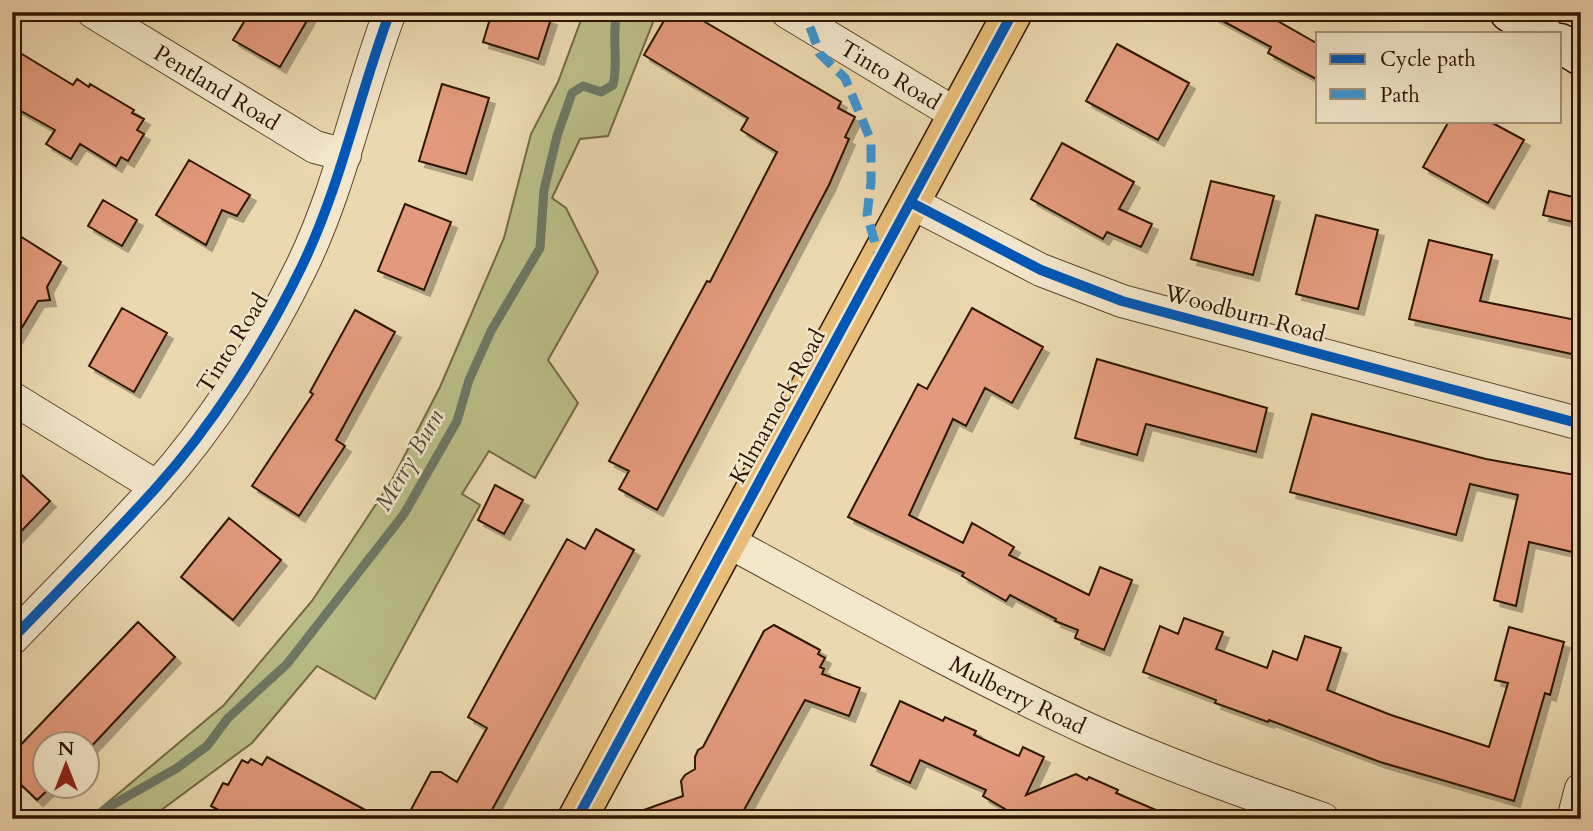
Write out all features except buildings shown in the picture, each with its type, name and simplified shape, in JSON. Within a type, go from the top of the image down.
[{"type":"main road","name":"Kilmarnock Road","points":[[577,819],[1013,12]]},
{"type":"main road","points":[[1509,12],[1542,32]]},
{"type":"main road","points":[[1562,44],[1581,56]]},
{"type":"street","name":"Pentland Road","points":[[93,12],[315,147],[345,155]]},
{"type":"street","name":"Tinto Road","points":[[12,639],[157,487],[223,400],[260,344],[302,266],[345,155],[390,12]]},
{"type":"street","name":"Tinto Road","points":[[787,12],[959,116]]},
{"type":"street","name":"Woodburn Road","points":[[912,203],[1041,270],[1122,301],[1581,424]]},
{"type":"street","points":[[12,398],[157,487]]},
{"type":"street","name":"Mulberry Road","points":[[727,541],[1005,689],[1091,730],[1176,767],[1323,819]]},
{"type":"street","points":[[1573,819],[1581,789]]},
{"type":"green space","points":[[584,12],[657,12],[608,136],[580,139],[552,198],[566,208],[598,272],[548,360],[578,403],[535,478],[489,451],[462,494],[480,505],[375,699],[317,666],[252,743],[149,819],[88,819],[224,705],[312,601],[392,480],[440,387],[504,238],[531,134],[558,82]]},
{"type":"waterway","name":"Merry Burn","points":[[96,819],[107,808],[177,768],[207,746],[228,718],[287,664],[404,514],[457,421],[469,380],[491,331],[540,248],[544,190],[557,136],[572,93],[583,86],[601,92],[613,85],[617,12]]},
{"type":"marked path","points":[[810,27],[820,54],[845,78],[871,141],[871,182],[867,215],[880,260]]},
{"type":"cycle path","points":[[12,639],[176,465],[254,355],[315,237],[390,12]]},
{"type":"cycle path","points":[[577,819],[1013,12]]},
{"type":"cycle path","points":[[912,203],[1041,270],[1122,301],[1581,424]]}]
